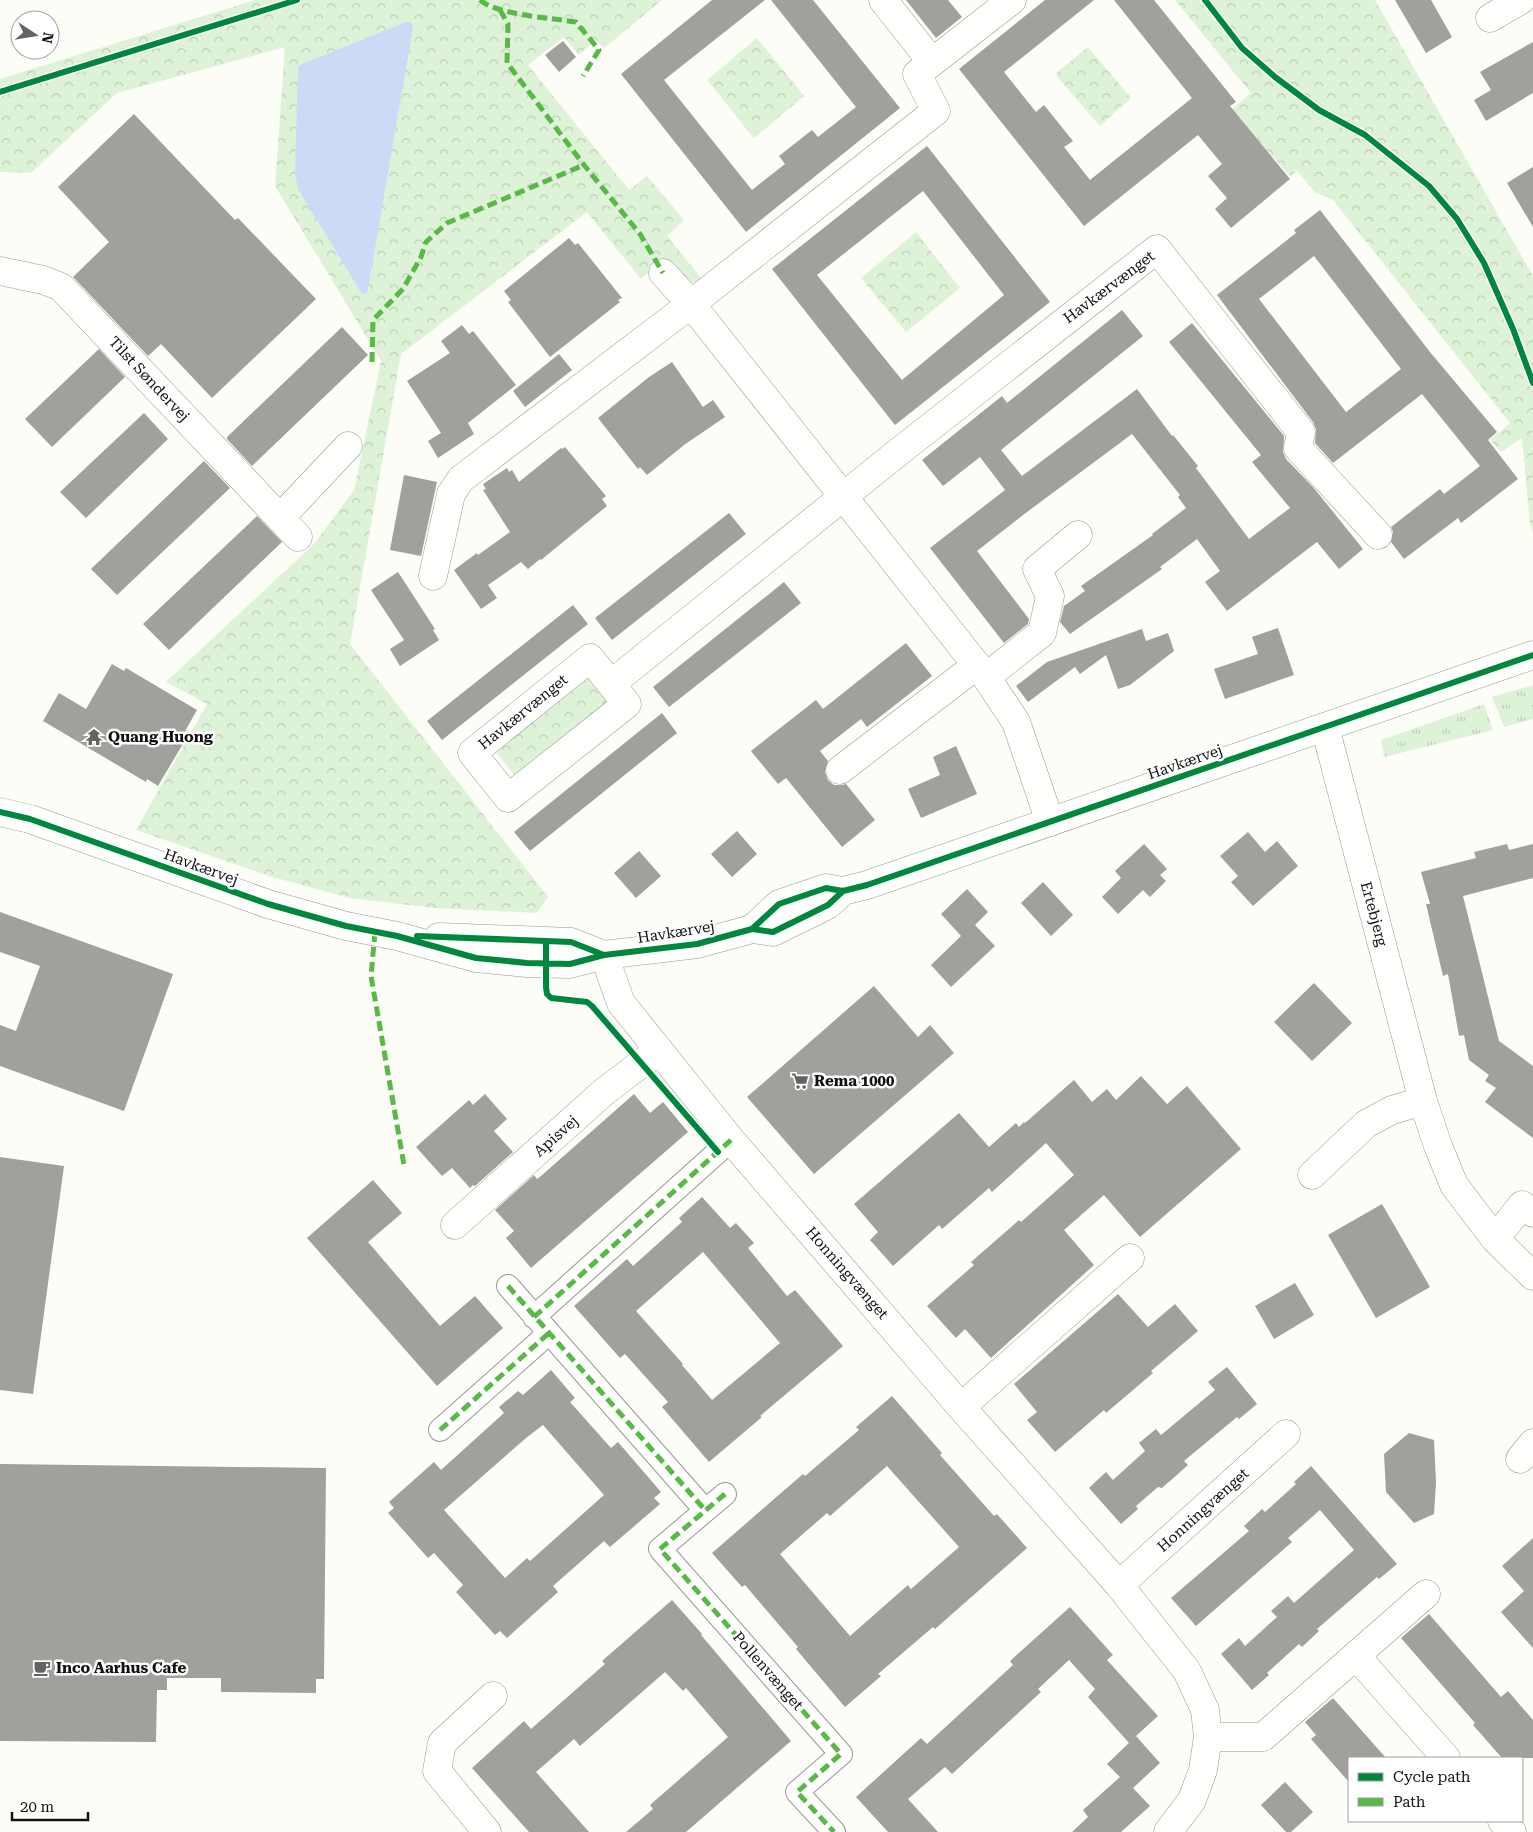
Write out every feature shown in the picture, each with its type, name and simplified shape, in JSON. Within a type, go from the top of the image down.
[{"type":"street","points":[[883,0],[932,62]]},
{"type":"street","points":[[433,576],[451,494],[461,479],[691,304],[936,111],[917,74],[1012,0]]},
{"type":"street","name":"Havkærvænget","points":[[611,684],[844,496],[1157,249],[1301,432],[1298,448],[1378,535]]},
{"type":"street","name":"Tilst Søndervej","points":[[0,271],[43,280],[61,287],[289,527],[348,446]]},
{"type":"street","points":[[663,273],[691,304],[982,671],[1016,722],[1050,822]]},
{"type":"street","points":[[840,770],[982,671],[1042,633],[1050,596],[1037,569],[1078,535]]},
{"type":"street","name":"Havkærvej","points":[[0,812],[30,819],[268,904],[346,926],[397,936],[476,958],[527,963],[570,964],[604,955],[697,944],[752,929],[773,932],[828,905],[843,891],[867,885],[1533,655]]},
{"type":"street","name":"Havkærvænget","points":[[590,658],[611,684],[627,704],[508,798],[472,753],[590,658]]},
{"type":"street","name":"Ertebjerg","points":[[1325,728],[1423,1101],[1438,1146],[1454,1184],[1495,1239],[1533,1276]]},
{"type":"street","name":"Havkærvej","points":[[0,802],[30,819]]},
{"type":"street","name":"Honningvænget","points":[[604,955],[621,1003],[731,1140],[961,1407],[1119,1585],[1187,1671],[1205,1710],[1208,1737],[1203,1770],[1192,1800],[1168,1832]]},
{"type":"street","name":"Apisvej","points":[[455,1225],[605,1091],[659,1050]]},
{"type":"street","points":[[1312,1175],[1366,1124],[1392,1110],[1423,1101]]},
{"type":"street","points":[[440,1430],[542,1325],[731,1140]]},
{"type":"street","points":[[1495,1239],[1522,1205],[1533,1213]]},
{"type":"street","points":[[961,1407],[1130,1258]]},
{"type":"street","points":[[508,1286],[705,1510]]},
{"type":"street","name":"Honningvænget","points":[[1119,1585],[1286,1434]]},
{"type":"street","name":"Pollenvænget","points":[[724,1494],[660,1549],[841,1754],[797,1792],[834,1832]]},
{"type":"street","points":[[1208,1737],[1263,1736],[1426,1594]]},
{"type":"street","points":[[1356,1656],[1445,1757]]},
{"type":"street","points":[[487,1832],[437,1771],[442,1743],[493,1696]]},
{"type":"street","points":[[1503,1822],[1512,1832]]},
{"type":"green space","points":[[255,0],[662,0],[604,48],[596,40],[579,55],[564,37],[528,65],[629,190],[647,176],[684,220],[667,236],[702,279],[698,283],[688,280],[679,275],[665,259],[641,279],[587,212],[401,354],[350,644],[548,897],[537,913],[434,908],[350,898],[269,876],[136,830],[207,704],[166,682],[315,543],[354,490],[381,361],[275,186],[285,47],[117,93],[31,173],[0,172],[0,79]]},
{"type":"green space","points":[[1175,0],[1375,0],[1533,276],[1533,534],[1530,524],[1522,438],[1501,452],[1490,440],[1510,423],[1333,200],[1315,192],[1297,171],[1290,176],[1231,110],[1251,93]]},
{"type":"green space","points":[[757,38],[804,96],[754,138],[707,80]]},
{"type":"green space","points":[[1088,47],[1131,98],[1100,126],[1055,74]]},
{"type":"green space","points":[[916,232],[960,288],[906,332],[861,278]]},
{"type":"green space","points":[[589,671],[611,699],[514,775],[493,748]]},
{"type":"green space","points":[[1533,685],[1533,719],[1504,727],[1492,697]]},
{"type":"green space","points":[[1484,704],[1493,730],[1384,757],[1381,740]]},
{"type":"water","points":[[410,22],[413,25],[412,34],[367,294],[362,294],[298,189],[295,173],[298,67]]},
{"type":"building","points":[[712,0],[765,0],[664,80],[752,190],[785,164],[779,156],[812,130],[818,137],[856,107],[771,0],[813,0],[900,108],[746,232],[621,74]]},
{"type":"building","points":[[906,0],[948,0],[962,17],[936,38]]},
{"type":"building","points":[[1045,0],[1094,0],[1004,72],[1036,112],[1044,105],[1073,141],[1064,147],[1090,180],[1192,98],[1114,0],[1154,0],[1236,102],[1230,106],[1290,179],[1231,228],[1215,209],[1227,198],[1208,176],[1222,164],[1198,135],[1084,226],[959,69]]},
{"type":"building","points":[[1395,0],[1431,0],[1452,37],[1426,53]]},
{"type":"building","points":[[563,41],[576,57],[559,72],[545,55]]},
{"type":"building","points":[[1533,42],[1533,93],[1486,121],[1474,100],[1491,90],[1480,72]]},
{"type":"building","points":[[134,114],[235,220],[238,218],[316,299],[212,398],[161,344],[148,356],[73,277],[109,242],[58,187]]},
{"type":"building","points":[[927,146],[1050,302],[895,425],[772,269]],"holes":[[[923,191],[1004,295],[902,380],[817,275]]]},
{"type":"building","points":[[1533,167],[1533,227],[1507,183]]},
{"type":"building","points":[[1320,210],[1430,352],[1497,432],[1488,440],[1518,479],[1461,523],[1458,518],[1404,559],[1391,542],[1393,532],[1391,527],[1440,489],[1444,494],[1480,466],[1422,394],[1333,463],[1315,443],[1316,429],[1313,422],[1217,295],[1296,233],[1294,230]],"holes":[[[1314,256],[1401,369],[1346,412],[1259,299]]]},
{"type":"building","points":[[569,238],[575,245],[578,243],[622,298],[618,300],[620,302],[550,357],[508,302],[511,300],[504,291]]},
{"type":"building","points":[[1122,310],[1143,336],[1001,450],[1022,476],[1137,389],[1172,436],[1198,466],[1196,468],[1249,539],[1290,508],[1252,462],[1261,455],[1169,342],[1192,323],[1284,436],[1283,452],[1286,459],[1313,487],[1363,549],[1339,569],[1317,542],[1227,611],[1205,582],[1220,571],[1197,539],[1160,567],[1162,569],[1070,634],[1060,622],[1064,606],[1085,591],[1081,586],[1153,535],[1186,508],[1178,497],[1180,495],[1132,434],[977,551],[1029,619],[1028,624],[1004,643],[930,548],[1005,490],[980,457],[943,486],[922,460],[1002,396],[1007,403]]},
{"type":"building","points":[[462,325],[469,334],[473,331],[516,385],[468,423],[474,434],[438,458],[428,441],[441,433],[407,381],[450,353],[441,341]]},
{"type":"building","points":[[342,327],[368,355],[252,466],[227,437]]},
{"type":"building","points":[[99,349],[125,377],[52,447],[25,419]]},
{"type":"building","points":[[559,354],[572,370],[525,407],[513,391]]},
{"type":"building","points":[[672,362],[703,407],[713,400],[725,417],[684,445],[647,475],[640,467],[638,469],[598,418],[649,377]]},
{"type":"building","points":[[144,413],[168,439],[86,518],[60,492]]},
{"type":"building","points":[[565,447],[606,496],[602,499],[607,506],[528,569],[521,562],[488,585],[497,598],[481,609],[454,570],[510,532],[483,490],[486,489],[483,484],[507,468],[509,472],[512,470],[519,482],[561,448]]},
{"type":"building","points":[[204,461],[230,488],[117,595],[91,569]]},
{"type":"building","points":[[404,475],[437,482],[421,556],[390,550]]},
{"type":"building","points":[[729,513],[746,534],[612,640],[595,618]]},
{"type":"building","points":[[257,516],[282,542],[169,650],[143,624]]},
{"type":"building","points":[[398,572],[435,629],[433,630],[439,640],[400,666],[390,649],[404,640],[371,590]]},
{"type":"building","points":[[784,582],[801,603],[669,707],[653,687]]},
{"type":"building","points":[[573,605],[588,624],[442,740],[427,721]]},
{"type":"building","points":[[1278,628],[1294,675],[1225,699],[1214,669],[1258,654],[1252,637]]},
{"type":"building","points":[[1142,629],[1146,641],[1168,633],[1174,651],[1130,685],[1118,689],[1106,655],[1080,674],[1075,667],[1028,702],[1016,686],[1047,662]]},
{"type":"building","points":[[906,643],[932,676],[867,727],[861,719],[820,751],[828,761],[825,772],[828,780],[834,785],[846,784],[875,820],[842,847],[786,778],[778,784],[751,751],[816,700],[823,709]]},
{"type":"building","points":[[112,664],[124,671],[126,668],[197,710],[180,740],[184,742],[158,786],[147,779],[146,782],[43,721],[59,693],[86,709]]},
{"type":"building","points":[[662,713],[677,733],[530,851],[514,832]]},
{"type":"building","points":[[956,746],[977,794],[921,818],[908,789],[940,775],[933,757]]},
{"type":"building","points":[[737,831],[757,854],[732,877],[711,854]]},
{"type":"building","points":[[1248,832],[1265,852],[1277,841],[1298,866],[1253,906],[1231,882],[1238,876],[1220,856]]},
{"type":"building","points":[[1144,844],[1167,869],[1160,875],[1166,881],[1150,897],[1143,890],[1118,914],[1102,897],[1121,878],[1115,871]]},
{"type":"building","points":[[1507,844],[1509,850],[1533,844],[1533,878],[1463,896],[1499,1041],[1533,1066],[1533,1138],[1485,1102],[1496,1088],[1485,1081],[1489,1075],[1469,1060],[1464,1035],[1459,1036],[1448,974],[1443,976],[1426,904],[1430,904],[1421,872],[1476,858],[1474,852]]},
{"type":"building","points":[[639,851],[661,876],[636,898],[614,873]]},
{"type":"building","points":[[1043,882],[1073,915],[1051,936],[1021,903]]},
{"type":"building","points":[[967,889],[988,912],[975,925],[995,946],[951,987],[931,965],[961,936],[941,914]]},
{"type":"building","points":[[0,912],[173,974],[124,1111],[0,1066],[0,1025],[16,1031],[40,966],[0,952]]},
{"type":"building","points":[[1314,983],[1352,1023],[1312,1061],[1274,1022]]},
{"type":"building","points":[[874,986],[918,1037],[930,1025],[954,1053],[814,1174],[747,1097]]},
{"type":"building","points":[[1141,1076],[1167,1104],[1187,1086],[1241,1149],[1140,1237],[1104,1195],[1064,1230],[1094,1265],[991,1358],[965,1329],[956,1338],[927,1306],[974,1265],[971,1262],[1019,1220],[1021,1222],[1074,1175],[1046,1143],[992,1192],[989,1188],[942,1229],[939,1225],[893,1266],[870,1240],[878,1232],[854,1204],[959,1113],[989,1147],[1016,1123],[1019,1127],[1025,1123],[1074,1080],[1092,1102],[1107,1089],[1116,1100]]},
{"type":"building","points":[[485,1094],[507,1119],[494,1131],[513,1152],[475,1186],[473,1185],[470,1188],[452,1168],[442,1176],[416,1147],[469,1100],[473,1105]]},
{"type":"building","points":[[634,1094],[650,1113],[663,1102],[688,1132],[531,1268],[506,1238],[514,1231],[495,1210],[534,1175],[537,1179],[541,1176]]},
{"type":"building","points":[[0,1157],[64,1166],[33,1394],[0,1390]]},
{"type":"building","points":[[373,1180],[402,1213],[368,1242],[440,1326],[475,1296],[503,1328],[437,1386],[307,1238]]},
{"type":"building","points":[[702,1197],[730,1228],[736,1223],[754,1243],[748,1248],[787,1296],[795,1290],[843,1346],[709,1462],[662,1407],[668,1402],[625,1354],[620,1358],[574,1306],[627,1259],[633,1266],[682,1222],[679,1218]],"holes":[[[703,1252],[780,1343],[712,1400],[636,1311]]]},
{"type":"building","points":[[1382,1204],[1430,1287],[1376,1318],[1328,1235]]},
{"type":"building","points":[[1295,1283],[1314,1315],[1274,1339],[1255,1306]]},
{"type":"building","points":[[1118,1294],[1148,1327],[1175,1304],[1198,1331],[1106,1413],[1104,1410],[1055,1452],[1027,1420],[1037,1412],[1014,1384]]},
{"type":"building","points":[[1227,1367],[1257,1404],[1239,1419],[1237,1417],[1184,1461],[1188,1465],[1162,1488],[1158,1487],[1136,1506],[1138,1509],[1121,1524],[1089,1488],[1106,1472],[1113,1480],[1145,1451],[1139,1443],[1156,1429],[1161,1435],[1215,1390],[1208,1382]]},
{"type":"building","points":[[551,1370],[575,1398],[570,1402],[611,1448],[618,1442],[661,1492],[654,1498],[660,1504],[610,1547],[604,1541],[553,1586],[558,1592],[507,1638],[500,1631],[495,1635],[456,1592],[463,1585],[434,1553],[428,1558],[388,1513],[394,1508],[389,1502],[434,1462],[441,1470],[504,1413],[499,1407],[518,1391],[523,1395]],"holes":[[[543,1425],[604,1495],[530,1561],[527,1558],[505,1578],[444,1510]]]},
{"type":"building","points":[[892,1396],[942,1453],[940,1455],[994,1516],[997,1514],[1027,1548],[935,1629],[933,1627],[878,1674],[881,1676],[845,1707],[796,1649],[798,1647],[745,1585],[742,1587],[712,1553],[803,1474],[805,1476],[859,1430],[856,1427]],"holes":[[[887,1466],[959,1547],[911,1589],[908,1585],[850,1636],[780,1554],[827,1513],[830,1516]]]},
{"type":"building","points":[[1409,1433],[1434,1440],[1436,1483],[1434,1514],[1414,1523],[1386,1492],[1384,1454]]},
{"type":"building","points":[[0,1464],[326,1468],[324,1679],[316,1679],[316,1693],[221,1692],[221,1678],[167,1678],[167,1690],[157,1690],[156,1742],[0,1741]]},
{"type":"building","points":[[1311,1466],[1397,1564],[1379,1579],[1377,1577],[1317,1629],[1319,1631],[1302,1647],[1299,1644],[1267,1673],[1269,1675],[1252,1690],[1221,1654],[1239,1638],[1245,1646],[1277,1617],[1271,1611],[1288,1596],[1294,1603],[1354,1550],[1320,1510],[1288,1538],[1292,1542],[1196,1626],[1171,1598],[1249,1531],[1244,1526],[1262,1509],[1265,1512],[1296,1484],[1294,1482]]},
{"type":"building","points":[[1533,1538],[1533,1648],[1501,1612],[1524,1591],[1502,1566]]},
{"type":"building","points":[[672,1600],[791,1741],[686,1832],[626,1832],[653,1809],[650,1805],[728,1737],[686,1688],[683,1691],[665,1672],[580,1746],[574,1739],[536,1772],[589,1832],[529,1832],[472,1768],[524,1721],[531,1729],[605,1664],[602,1661]]},
{"type":"building","points":[[1070,1607],[1113,1655],[1107,1660],[1158,1716],[1136,1736],[1160,1763],[1133,1788],[1150,1806],[1121,1832],[1072,1832],[1088,1817],[1083,1810],[1120,1777],[1107,1764],[1129,1743],[1088,1697],[1095,1689],[1069,1660],[1038,1689],[1041,1692],[952,1774],[945,1767],[908,1799],[938,1832],[888,1832],[856,1797],[921,1738],[927,1744],[1013,1665],[1010,1661]]},
{"type":"building","points":[[1429,1614],[1501,1697],[1508,1691],[1533,1720],[1533,1758],[1501,1757],[1473,1725],[1475,1723],[1401,1638]]},
{"type":"building","points":[[1333,1698],[1385,1757],[1348,1757],[1348,1781],[1311,1739],[1316,1735],[1305,1722]]},
{"type":"building","points":[[1285,1782],[1313,1812],[1291,1832],[1286,1832],[1261,1805]]},
{"type":"marked path","points":[[480,0],[488,5],[512,12],[576,22],[599,50],[583,76]]},
{"type":"marked path","points":[[500,10],[508,24],[507,63],[584,165],[640,234],[663,273]]},
{"type":"marked path","points":[[372,362],[373,320],[403,289],[421,257],[426,242],[447,223],[584,165]]},
{"type":"marked path","points":[[375,932],[371,976],[404,1165]]},
{"type":"marked path","points":[[534,1317],[731,1140]]},
{"type":"marked path","points":[[508,1286],[705,1510]]},
{"type":"marked path","points":[[440,1430],[549,1333]]},
{"type":"marked path","points":[[725,1494],[660,1549],[841,1754],[797,1792],[834,1832]]},
{"type":"cycle path","points":[[0,92],[297,0]]},
{"type":"cycle path","points":[[1205,0],[1242,48],[1275,77],[1319,110],[1365,135],[1429,186],[1457,219],[1484,263],[1513,329],[1533,383]]},
{"type":"cycle path","points":[[752,929],[779,904],[826,888],[843,891],[867,885],[1533,655]]},
{"type":"cycle path","points":[[0,812],[30,819],[268,904],[346,926],[397,936],[476,958],[527,963],[570,964],[604,955],[697,944],[752,929],[773,932],[828,905],[843,891]]},
{"type":"cycle path","points":[[417,936],[571,942],[604,955]]},
{"type":"cycle path","points":[[546,941],[547,994],[551,998],[587,1002],[592,1006],[718,1152]]},
{"type":"place","name":"Quang Huong","points":[[94,737]]},
{"type":"place","name":"Rema 1000","points":[[800,1081]]},
{"type":"place","name":"Inco Aarhus Cafe","points":[[42,1668]]}]
